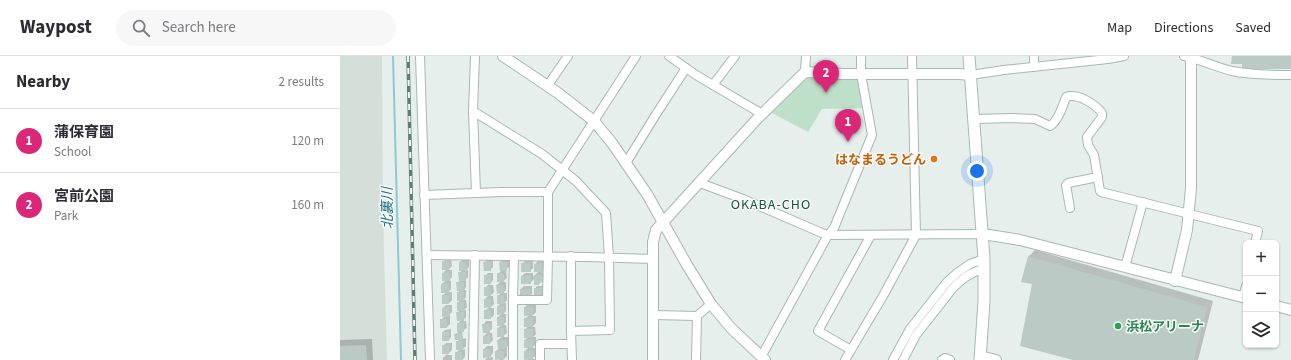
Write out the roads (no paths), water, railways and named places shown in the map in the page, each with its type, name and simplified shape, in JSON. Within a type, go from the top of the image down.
[{"type":"main road","points":[[969,56],[983,235],[984,295],[980,358]]},
{"type":"street","points":[[420,56],[430,360]]},
{"type":"street","points":[[475,56],[473,111],[476,193]]},
{"type":"street","points":[[503,56],[548,86],[594,121],[648,194],[663,223],[711,304],[731,328],[763,359],[828,235],[834,228],[872,135],[862,74],[861,56]]},
{"type":"street","points":[[548,86],[568,56]]},
{"type":"street","points":[[513,300],[547,300],[548,192],[636,56]]},
{"type":"street","points":[[669,56],[713,85],[762,114]]},
{"type":"street","points":[[713,85],[735,56]]},
{"type":"street","points":[[653,360],[654,242],[656,230],[762,114],[805,72],[806,56]]},
{"type":"street","points":[[845,360],[883,296],[916,235],[912,56]]},
{"type":"street","points":[[1034,56],[1034,67]]},
{"type":"street","points":[[805,72],[971,75],[1124,56]]},
{"type":"street","points":[[1175,281],[1187,230],[1191,188],[1189,56],[1231,71],[1262,75],[1291,74]]},
{"type":"street","points":[[626,163],[686,68]]},
{"type":"street","points":[[975,119],[1035,119],[1050,126],[1053,124],[1062,109],[1066,97],[1071,96],[1089,102],[1102,114],[1102,117],[1087,137],[1088,145],[1094,155],[1101,192],[1258,231],[1256,240]]},
{"type":"street","points":[[473,111],[536,150],[563,170],[576,181],[606,213],[609,257],[610,330],[571,331]]},
{"type":"street","points":[[1070,208],[1066,185],[1068,183],[1098,177]]},
{"type":"street","points":[[700,183],[743,199],[828,235],[989,235],[1020,240],[1243,298]]},
{"type":"street","points":[[424,195],[548,192]]},
{"type":"street","points":[[1125,267],[1143,202]]},
{"type":"street","points":[[851,350],[818,331],[871,235]]},
{"type":"street","points":[[427,255],[571,256],[654,260]]},
{"type":"street","points":[[473,360],[475,255]]},
{"type":"street","points":[[513,360],[514,256]]},
{"type":"street","points":[[571,256],[572,360]]},
{"type":"street","points":[[893,360],[910,329],[947,282],[970,264],[984,264]]},
{"type":"street","points":[[903,360],[916,335],[953,288],[960,281],[984,264]]},
{"type":"street","points":[[654,315],[697,316],[711,304]]},
{"type":"street","points":[[1279,307],[1291,310]]},
{"type":"street","points":[[696,360],[697,316]]},
{"type":"street","points":[[540,360],[540,344],[571,344]]},
{"type":"street","points":[[942,360],[945,358],[950,360]]},
{"type":"street","points":[[980,358],[996,360]]},
{"type":"waterway","name":"北裏川","points":[[393,56],[401,360]]},
{"type":"waterway","points":[[950,286],[962,274],[976,267]]},
{"type":"waterway","points":[[932,308],[941,297]]},
{"type":"railway","points":[[408,56],[415,360]]},
{"type":"place","name":"宮前公園","points":[[826,93]]},
{"type":"place","name":"蒲保育園","points":[[848,142]]},
{"type":"place","name":"はなまるうどん","points":[[934,159]]},
{"type":"place","name":"浜松アリーナ","points":[[1118,326]]},
{"type":"district","name":"OKABA-CHO","points":[[771,204]]}]
